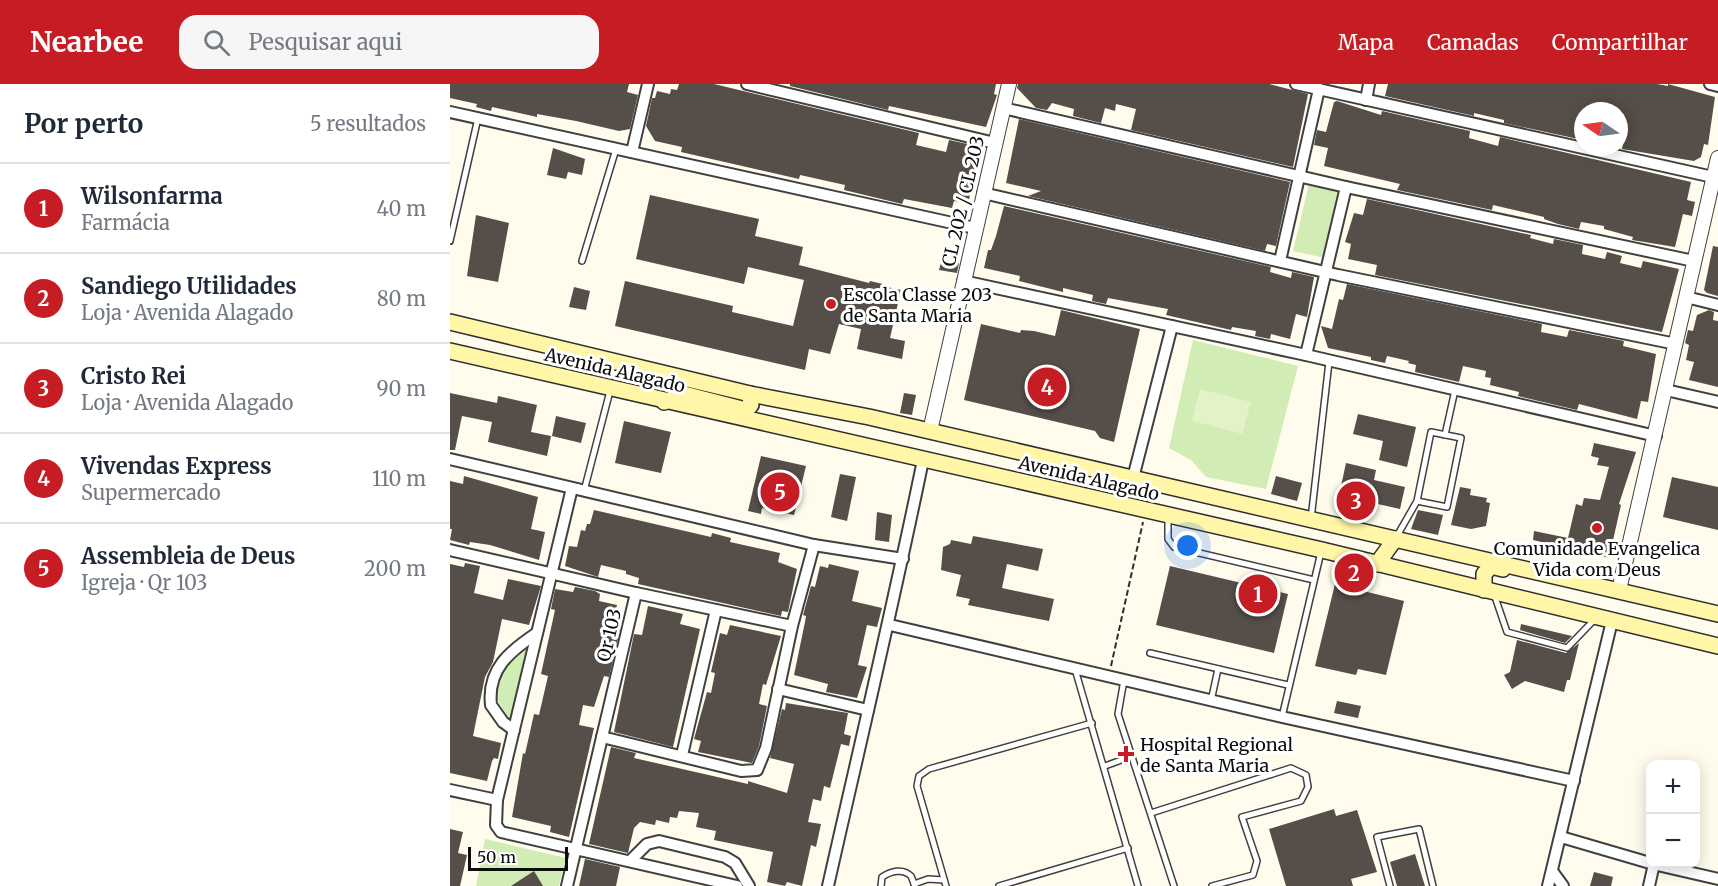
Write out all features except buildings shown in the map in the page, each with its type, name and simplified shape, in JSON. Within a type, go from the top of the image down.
[{"type":"main road","name":"Avenida Alagado","points":[[450,322],[750,394],[869,417],[1718,614]]},
{"type":"main road","name":"Avenida Alagado","points":[[450,351],[664,402],[771,423],[923,460],[1322,550],[1718,646]]},
{"type":"main road","points":[[664,402],[684,394],[746,410],[751,405],[750,394]]},
{"type":"main road","points":[[771,423],[775,403],[839,416],[869,417]]},
{"type":"main road","points":[[1377,564],[1395,539]]},
{"type":"main road","points":[[1489,591],[1484,574],[1491,566],[1546,580],[1567,579]]},
{"type":"street","points":[[632,152],[648,84]]},
{"type":"street","points":[[747,84],[995,143]]},
{"type":"street","name":"CL 202 / CL 203","points":[[930,431],[1009,84]]},
{"type":"street","points":[[1296,84],[1713,177]]},
{"type":"street","points":[[1366,100],[1370,84]]},
{"type":"street","points":[[1710,84],[1718,86]]},
{"type":"street","points":[[1280,261],[1319,89]]},
{"type":"street","points":[[1003,108],[1299,177],[1694,261]]},
{"type":"street","points":[[450,112],[975,228]]},
{"type":"street","points":[[1619,590],[1656,436],[1694,261],[1712,214],[1713,177],[1718,158]]},
{"type":"street","points":[[1306,355],[1346,187]]},
{"type":"street","points":[[983,193],[1327,272],[1676,344]]},
{"type":"street","points":[[963,281],[1306,355],[1656,436]]},
{"type":"street","points":[[1686,297],[1718,305]]},
{"type":"street","points":[[1133,478],[1172,326]]},
{"type":"street","points":[[1666,390],[1718,402]]},
{"type":"street","points":[[450,459],[814,545],[903,559]]},
{"type":"street","points":[[828,886],[868,710],[890,626],[923,460]]},
{"type":"street","points":[[572,488],[494,819],[501,832],[737,886]]},
{"type":"street","points":[[602,737],[741,771],[757,770],[766,748],[792,626],[814,545]]},
{"type":"street","points":[[450,550],[636,593]]},
{"type":"street","name":"Qr 103","points":[[567,886],[636,593],[792,626]]},
{"type":"street","points":[[681,755],[716,610]]},
{"type":"street","points":[[1548,886],[1612,621]]},
{"type":"street","points":[[890,626],[1074,667],[1211,701],[1574,781]]},
{"type":"street","points":[[514,730],[503,722],[491,705],[495,673],[504,657],[537,633]]},
{"type":"street","points":[[778,690],[868,710]]},
{"type":"street","points":[[450,790],[497,800]]},
{"type":"street","points":[[1561,837],[1646,861]]},
{"type":"street","points":[[630,861],[647,844],[658,841],[725,857],[735,863],[749,886]]},
{"type":"street","points":[[1649,886],[1651,868]]},
{"type":"street","points":[[1673,868],[1718,879]]},
{"type":"street","points":[[1552,871],[1563,886]]},
{"type":"lane","points":[[450,241],[478,118]]},
{"type":"lane","points":[[582,261],[616,149]]},
{"type":"lane","points":[[1311,520],[1329,362]]},
{"type":"lane","points":[[584,490],[610,389]]},
{"type":"lane","points":[[1445,435],[1455,390]]},
{"type":"lane","points":[[1395,539],[1417,501],[1431,432],[1461,438],[1447,507],[1417,501]]},
{"type":"lane","points":[[1168,516],[1168,539],[1174,547],[1314,580]]},
{"type":"lane","points":[[1282,717],[1322,550]]},
{"type":"lane","points":[[1489,591],[1507,632],[1567,648],[1596,618]]},
{"type":"lane","points":[[1150,653],[1288,686]]},
{"type":"lane","points":[[1074,667],[1105,766],[1138,886]]},
{"type":"lane","points":[[1211,701],[1218,669]]},
{"type":"lane","points":[[1124,680],[1118,714],[1174,886]]},
{"type":"lane","points":[[946,886],[917,786],[919,776],[929,770],[1092,723]]},
{"type":"lane","points":[[1105,766],[1132,756]]},
{"type":"lane","points":[[1151,813],[1291,768],[1306,775],[1308,788],[1301,801],[1242,817],[1257,861],[1253,875],[1212,886]]},
{"type":"lane","points":[[1390,886],[1377,837],[1419,829],[1433,886]]},
{"type":"lane","points":[[999,886],[1128,848]]},
{"type":"lane","points":[[881,886],[882,877],[898,871],[909,873],[915,885],[928,879],[944,879]]},
{"type":"path","points":[[1109,677],[1146,511]]},
{"type":"green space","points":[[1309,184],[1340,191],[1325,258],[1293,251]]},
{"type":"green space","points":[[1193,340],[1298,366],[1266,489],[1206,477],[1191,460],[1169,448]]},
{"type":"green space","points":[[1200,389],[1251,402],[1242,434],[1192,421]]},
{"type":"green space","points":[[533,641],[513,725],[496,698],[498,688],[506,664],[524,646]]},
{"type":"green space","points":[[485,839],[566,858],[559,886],[476,886]]},
{"type":"place","name":"Escola Classe 203 de Santa Maria","points":[[831,304]]},
{"type":"place","name":"Vivendas Express","points":[[1047,387]]},
{"type":"place","name":"Assembleia de Deus","points":[[780,492]]},
{"type":"place","name":"Cristo Rei","points":[[1356,501]]},
{"type":"place","name":"Comunidade Evangelica Vida com Deus","points":[[1597,528]]},
{"type":"place","name":"Sandiego Utilidades","points":[[1354,573]]},
{"type":"place","name":"Wilsonfarma","points":[[1258,594]]},
{"type":"place","name":"Hospital Regional de Santa Maria","points":[[1126,754]]}]
